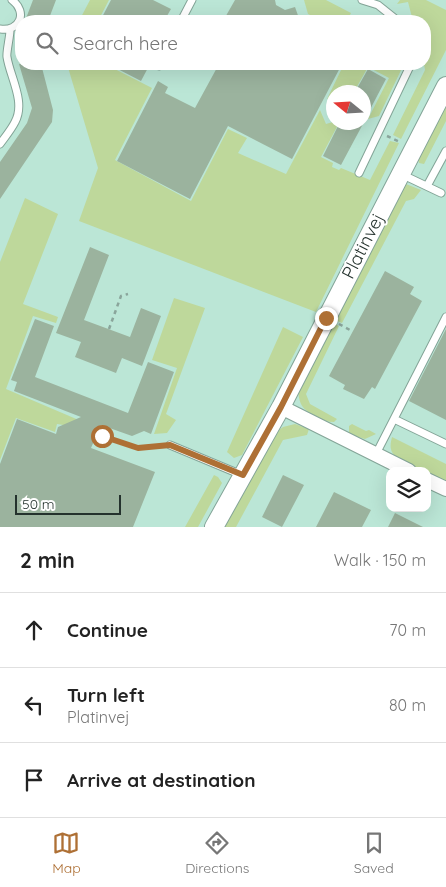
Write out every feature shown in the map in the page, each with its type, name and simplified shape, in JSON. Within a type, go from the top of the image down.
[{"type":"street","name":"Platinvej","points":[[214,527],[281,407],[446,86]]},
{"type":"street","points":[[281,407],[401,467]]},
{"type":"street","points":[[431,482],[446,489]]},
{"type":"lane","points":[[13,0],[19,6],[21,15]]},
{"type":"lane","points":[[184,15],[192,0]]},
{"type":"lane","points":[[362,0],[379,3],[392,15]]},
{"type":"lane","points":[[0,30],[10,30],[15,28]]},
{"type":"lane","points":[[0,144],[16,120],[19,109],[18,97],[6,55],[10,43],[10,30]]},
{"type":"lane","points":[[359,173],[408,70]]},
{"type":"lane","points":[[427,186],[446,151]]},
{"type":"lane","points":[[401,173],[441,193]]},
{"type":"lane","points":[[376,454],[446,317]]},
{"type":"lane","points":[[394,419],[446,444]]},
{"type":"lane","points":[[170,445],[243,475]]},
{"type":"path","points":[[378,132],[413,149]]},
{"type":"path","points":[[109,329],[121,296],[128,294]]},
{"type":"path","points":[[102,436],[138,448],[170,445]]},
{"type":"shaded area","points":[[0,0],[446,0],[446,527],[0,527]]},
{"type":"green space","points":[[90,0],[109,0],[101,15],[82,15]]},
{"type":"green space","points":[[304,0],[326,0],[351,13],[350,15],[308,14]]},
{"type":"green space","points":[[400,0],[426,0],[446,10],[446,50],[401,139],[393,135],[425,70],[431,70],[431,15],[411,15],[408,2],[397,4]]},
{"type":"green space","points":[[69,70],[117,70],[152,88],[115,160],[191,201],[228,129],[247,138],[238,153],[286,174],[320,110],[326,124],[326,130],[335,130],[321,157],[333,163],[332,167],[339,170],[341,168],[370,180],[390,141],[399,143],[316,312],[79,221],[98,168]]},
{"type":"green space","points":[[341,70],[366,70],[358,85],[334,85]]},
{"type":"green space","points":[[374,70],[401,70],[379,116],[371,118],[371,113],[389,78]]},
{"type":"green space","points":[[446,105],[446,121],[424,164],[419,163],[418,158]]},
{"type":"green space","points":[[406,184],[421,190],[414,199],[406,201],[342,323],[335,320]]},
{"type":"green space","points":[[25,198],[58,214],[23,304],[58,317],[56,323],[33,316],[6,389],[81,421],[77,427],[57,424],[55,432],[16,418],[0,460],[0,262]]},
{"type":"green space","points":[[174,298],[205,308],[166,414],[176,420],[167,433],[154,434],[177,368],[152,360]]},
{"type":"green space","points":[[333,323],[339,326],[306,394],[310,404],[337,419],[334,422],[330,422],[305,410],[299,400],[298,389]]},
{"type":"green space","points":[[283,327],[303,337],[242,455],[234,458],[227,452]]},
{"type":"green space","points":[[295,424],[309,429],[307,435],[283,440],[236,527],[224,527],[279,430]]},
{"type":"green space","points":[[352,424],[376,434],[365,439],[349,434],[349,426]]},
{"type":"green space","points":[[392,437],[446,464],[446,482],[431,476],[431,467],[413,467],[396,457],[392,453]]},
{"type":"green space","points":[[214,475],[222,483],[198,527],[185,527]]},
{"type":"building","points":[[33,0],[56,0],[50,15],[27,15]]},
{"type":"building","points":[[111,0],[153,0],[171,9],[168,15],[103,15]]},
{"type":"building","points":[[235,0],[275,0],[276,5],[285,10],[295,7],[298,15],[226,15]]},
{"type":"building","points":[[21,70],[43,70],[53,110],[52,122],[0,199],[0,162],[27,123],[32,108]]},
{"type":"building","points":[[120,70],[147,70],[141,81]]},
{"type":"building","points":[[216,70],[339,70],[331,85],[326,85],[326,94],[292,159],[228,126],[190,199],[117,161],[158,81],[168,87],[165,93],[195,108]]},
{"type":"building","points":[[367,70],[386,79],[371,108],[371,85],[359,85]]},
{"type":"building","points":[[336,130],[360,130],[341,165],[323,156]]},
{"type":"building","points":[[90,247],[109,255],[84,320],[130,337],[141,308],[161,316],[142,366],[122,358],[116,373],[75,357],[81,342],[56,333]]},
{"type":"building","points":[[385,271],[414,287],[410,294],[422,301],[375,389],[372,387],[364,399],[343,389],[345,385],[329,376]]},
{"type":"building","points":[[35,319],[54,326],[35,377],[128,413],[148,362],[174,372],[151,434],[144,431],[132,436],[101,425],[91,448],[155,472],[133,527],[0,527],[0,464],[17,419],[56,434],[58,427],[81,417],[14,391],[17,382],[11,380]]},
{"type":"building","points":[[446,329],[446,420],[409,401]]},
{"type":"building","points":[[283,475],[304,485],[282,527],[262,517]]},
{"type":"building","points":[[334,492],[371,510],[362,527],[316,527]]},
{"type":"building","points":[[395,513],[423,527],[388,527]]},
{"type":"route","points":[[102,436],[138,448],[170,445],[243,475],[281,407],[326,318]]}]
